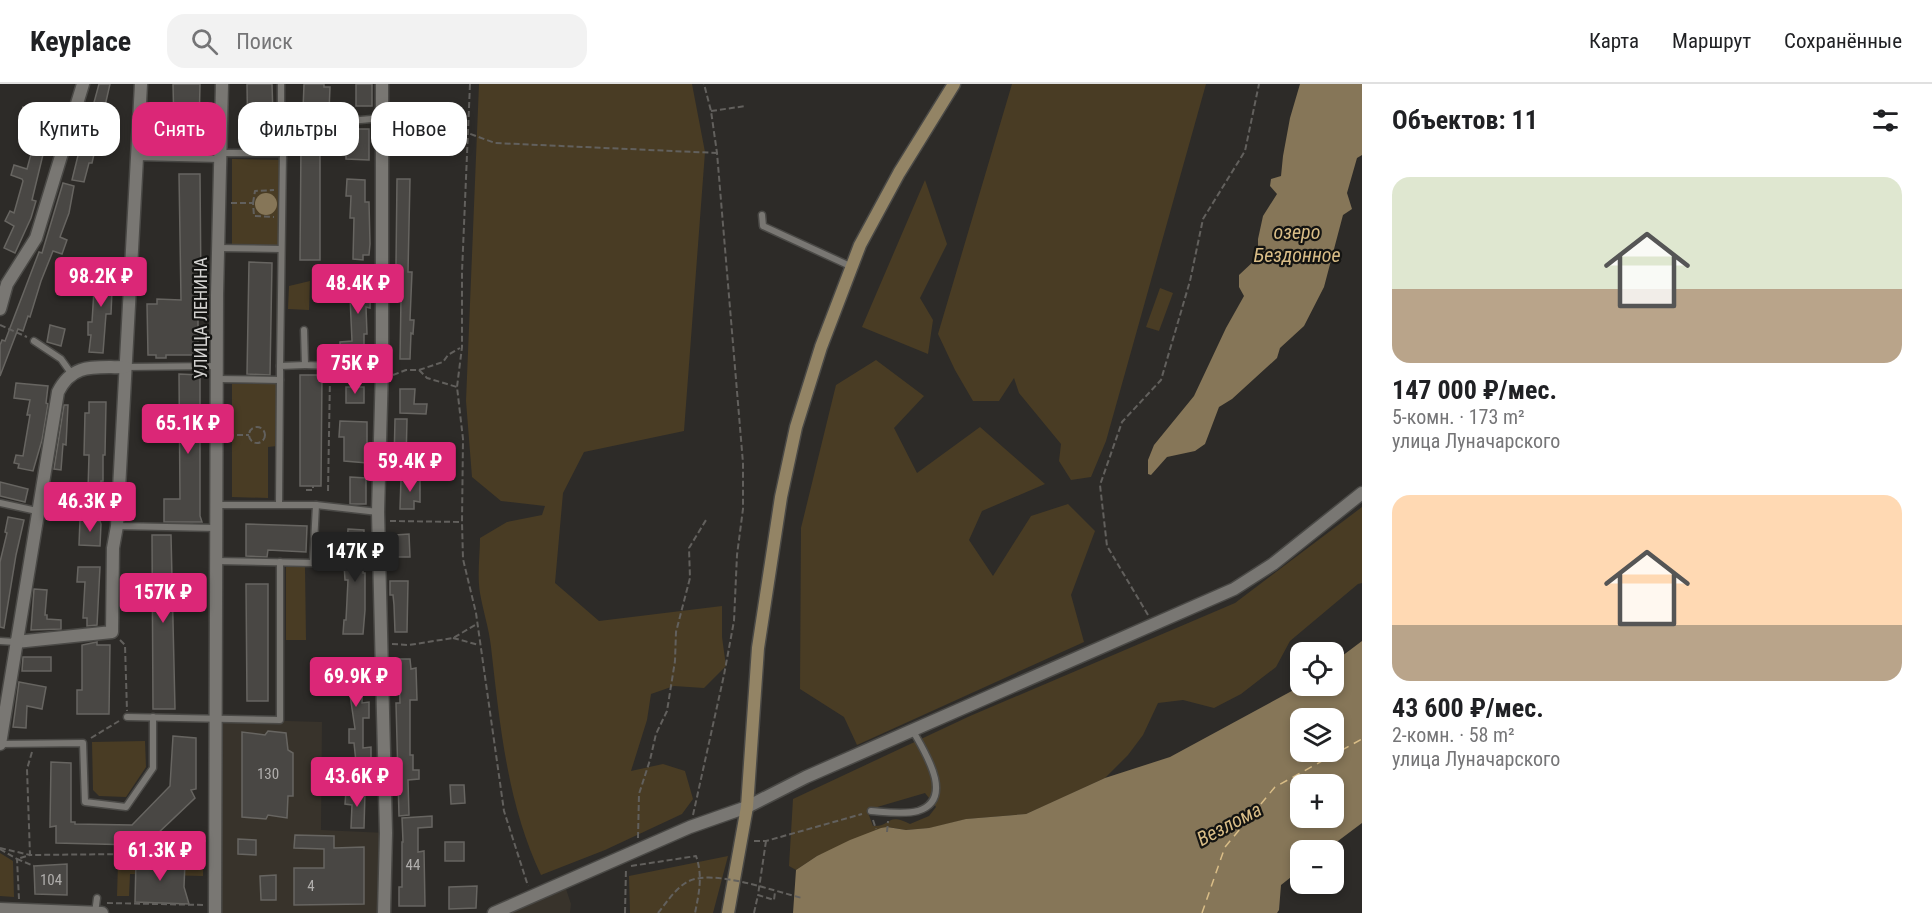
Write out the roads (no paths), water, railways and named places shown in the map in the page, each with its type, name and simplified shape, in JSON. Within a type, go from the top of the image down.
[{"type":"main road","points":[[728,913],[747,807],[758,648],[781,497],[796,427],[850,266],[899,173],[954,84]]},
{"type":"street","points":[[0,309],[4,282],[36,238],[83,84]]},
{"type":"street","points":[[16,642],[112,632],[113,548],[118,522],[141,84]]},
{"type":"street","name":"УЛИЦА ЛЕНИНА","points":[[222,84],[222,102]]},
{"type":"street","points":[[382,84],[382,102]]},
{"type":"street","name":"УЛИЦА ЛЕНИНА","points":[[211,909],[215,842],[220,156]]},
{"type":"street","points":[[382,156],[382,372],[378,517],[386,833],[384,913]]},
{"type":"street","points":[[0,744],[58,392],[71,373],[88,368],[125,367]]},
{"type":"street","points":[[494,913],[690,827],[747,807],[806,777],[1203,604],[1250,580],[1273,564],[1362,493]]},
{"type":"street","points":[[0,909],[98,907]]},
{"type":"lane","points":[[281,84],[281,102]]},
{"type":"lane","points":[[137,157],[220,156]]},
{"type":"lane","points":[[279,503],[283,156]]},
{"type":"lane","points":[[762,215],[763,226],[850,266]]},
{"type":"lane","points":[[218,248],[281,249]]},
{"type":"lane","points":[[304,330],[305,365]]},
{"type":"lane","points":[[34,341],[61,359],[71,373]]},
{"type":"lane","points":[[280,366],[322,365],[382,372]]},
{"type":"lane","points":[[125,367],[218,372],[280,380]]},
{"type":"lane","points":[[0,503],[118,522],[217,528]]},
{"type":"lane","points":[[217,505],[279,503],[316,505],[378,517]]},
{"type":"lane","points":[[217,561],[313,563],[316,505]]},
{"type":"lane","points":[[127,717],[280,720],[280,562]]},
{"type":"lane","points":[[0,641],[16,642]]},
{"type":"lane","points":[[0,744],[83,743],[85,802],[126,807],[153,768],[153,717]]},
{"type":"lane","points":[[871,812],[917,811],[934,797],[937,783],[913,731]]},
{"type":"water","name":"озеро Бездонное","points":[[1300,84],[1362,84],[1362,155],[1357,158],[1347,193],[1352,209],[1343,215],[1324,287],[1304,326],[1280,348],[1277,358],[1232,399],[1219,407],[1205,444],[1195,451],[1167,457],[1151,475],[1148,474],[1148,460],[1154,445],[1194,396],[1244,296],[1239,287],[1239,275],[1255,260],[1263,216],[1277,194],[1270,186],[1271,179],[1281,176],[1290,118]]},
{"type":"water","points":[[266,193],[274,196],[277,204],[274,212],[266,215],[258,212],[255,204],[258,196]]},
{"type":"water","name":"Везлома","points":[[1362,641],[1362,823],[1339,840],[1290,840],[1290,878],[1281,885],[1277,913],[793,913],[796,870],[817,856],[850,840],[887,827],[906,830],[929,828],[966,819],[1026,814],[1105,778],[1170,757],[1290,692],[1290,696],[1344,696],[1344,654]]}]
